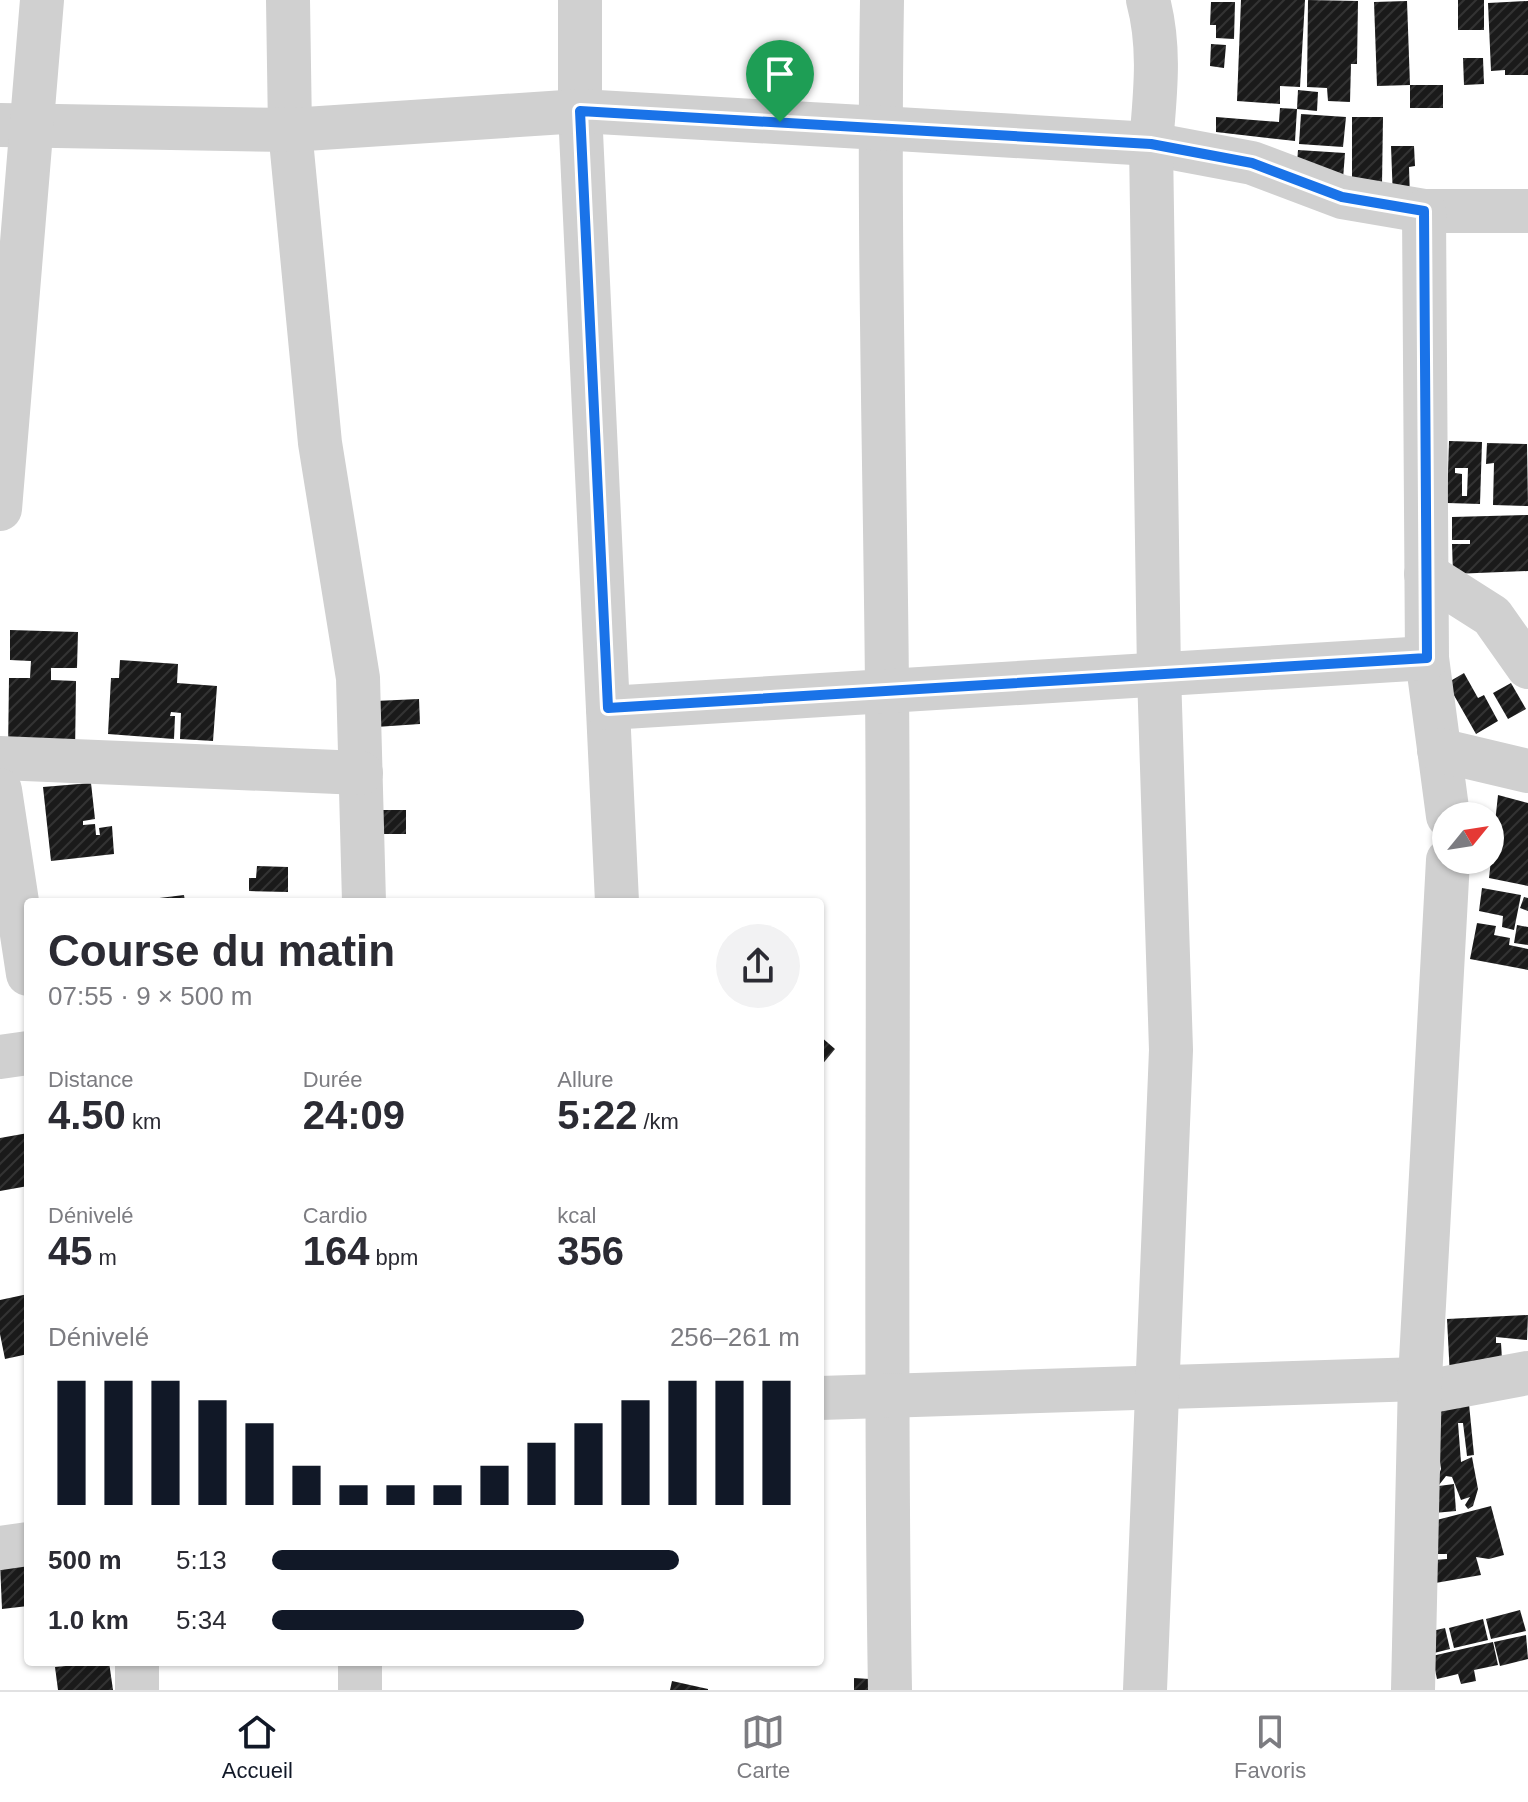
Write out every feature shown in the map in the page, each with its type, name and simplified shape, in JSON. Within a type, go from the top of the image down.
[{"type":"street","points":[[0,509],[16,126],[42,0]]},
{"type":"street","points":[[288,0],[290,130],[320,443],[358,678],[364,898]]},
{"type":"street","points":[[580,0],[580,111],[617,898]]},
{"type":"street","points":[[882,0],[880,128],[887,691],[885,1395],[890,1690]]},
{"type":"street","points":[[1145,1690],[1171,1050],[1159,674],[1151,144],[1157,76],[1155,25],[1148,0]]},
{"type":"street","points":[[16,126],[290,130],[580,111],[1151,144],[1252,163],[1342,197],[1424,211],[1528,211]]},
{"type":"street","points":[[1424,211],[1427,658],[1446,802]]},
{"type":"street","points":[[1426,574],[1492,616],[1528,667]]},
{"type":"street","points":[[608,708],[1427,658]]},
{"type":"street","points":[[1439,750],[1528,771]]},
{"type":"street","points":[[0,758],[361,773]]},
{"type":"street","points":[[0,790],[24,948]]},
{"type":"street","points":[[1413,1690],[1420,1386],[1447,874]]},
{"type":"street","points":[[0,1057],[24,1054]]},
{"type":"street","points":[[824,1398],[1157,1387],[1420,1386],[1528,1373]]},
{"type":"street","points":[[0,1548],[24,1545]]},
{"type":"street","points":[[137,1666],[137,1690]]},
{"type":"street","points":[[360,1666],[360,1690]]},
{"type":"building","points":[[1241,0],[1305,0],[1300,87],[1280,86],[1280,104],[1237,101]]},
{"type":"building","points":[[1308,0],[1358,1],[1357,64],[1351,64],[1350,102],[1328,101],[1327,88],[1307,87]]},
{"type":"building","points":[[1458,0],[1484,0],[1484,30],[1458,30]]},
{"type":"building","points":[[1407,1],[1410,85],[1377,86],[1374,2]]},
{"type":"building","points":[[1528,1],[1528,75],[1505,75],[1505,70],[1491,71],[1488,3]]},
{"type":"building","points":[[1211,2],[1235,2],[1234,39],[1216,38],[1216,25],[1210,25]]},
{"type":"building","points":[[1211,44],[1226,45],[1224,68],[1210,66]]},
{"type":"building","points":[[1463,58],[1483,58],[1484,84],[1464,85]]},
{"type":"building","points":[[1410,85],[1443,85],[1443,108],[1410,108]]},
{"type":"building","points":[[1298,90],[1318,92],[1317,111],[1297,109]]},
{"type":"building","points":[[1280,108],[1297,109],[1295,141],[1216,132],[1216,117],[1279,122]]},
{"type":"building","points":[[1301,114],[1346,117],[1343,147],[1299,144]]},
{"type":"building","points":[[1352,117],[1383,117],[1382,185],[1352,184]]},
{"type":"building","points":[[1391,146],[1414,146],[1415,166],[1409,167],[1410,198],[1393,199]]},
{"type":"building","points":[[1298,150],[1345,153],[1343,179],[1296,175]]},
{"type":"building","points":[[1449,441],[1482,442],[1480,504],[1447,503]],"holes":[[[1455,468],[1468,468],[1467,496],[1462,496],[1462,474],[1455,473]]]},
{"type":"building","points":[[1487,443],[1527,444],[1528,506],[1493,505],[1494,463],[1486,464]]},
{"type":"building","points":[[1528,515],[1528,571],[1453,574],[1452,544],[1470,544],[1470,540],[1452,540],[1452,517]]},
{"type":"building","points":[[10,630],[78,632],[77,668],[51,668],[51,680],[76,681],[75,754],[8,752],[9,678],[30,678],[31,661],[10,660]]},
{"type":"building","points":[[120,660],[178,664],[177,683],[217,686],[213,741],[180,739],[181,713],[171,712],[170,716],[175,716],[174,739],[108,734],[111,678],[119,678]]},
{"type":"building","points":[[1464,673],[1478,698],[1484,695],[1498,721],[1476,734],[1447,683]]},
{"type":"building","points":[[1511,683],[1526,709],[1508,719],[1493,693]]},
{"type":"building","points":[[419,699],[420,724],[376,727],[375,701]]},
{"type":"building","points":[[91,783],[95,819],[83,821],[83,825],[95,824],[96,835],[100,835],[99,828],[112,826],[114,854],[51,861],[43,787]]},
{"type":"building","points":[[1498,795],[1528,803],[1528,886],[1489,878],[1489,874],[1504,874],[1504,802],[1497,802]]},
{"type":"building","points":[[379,810],[406,810],[406,834],[380,834]]},
{"type":"building","points":[[257,866],[288,867],[288,892],[249,891],[249,878],[256,878]]},
{"type":"building","points":[[1482,888],[1521,895],[1514,930],[1502,927],[1503,916],[1479,911]]},
{"type":"building","points":[[1524,897],[1528,898],[1528,911],[1520,908]]},
{"type":"building","points":[[1477,923],[1496,926],[1494,935],[1510,938],[1509,945],[1528,949],[1528,970],[1470,959]]},
{"type":"building","points":[[1517,925],[1528,927],[1528,945],[1514,943]]},
{"type":"building","points":[[824,1039],[835,1049],[824,1062]]},
{"type":"building","points":[[24,1134],[24,1187],[0,1191],[0,1138]]},
{"type":"building","points":[[24,1295],[24,1355],[5,1359],[0,1334],[0,1300]]},
{"type":"building","points":[[1528,1315],[1527,1340],[1496,1337],[1496,1343],[1501,1343],[1503,1375],[1450,1377],[1447,1319]]},
{"type":"building","points":[[1469,1404],[1474,1455],[1467,1456],[1463,1423],[1458,1423],[1461,1462],[1472,1457],[1478,1489],[1473,1506],[1468,1509],[1465,1505],[1470,1497],[1461,1500],[1452,1477],[1446,1476],[1439,1485],[1437,1480],[1441,1469],[1432,1409]]},
{"type":"building","points":[[1454,1484],[1456,1511],[1434,1513],[1431,1487]]},
{"type":"building","points":[[1491,1506],[1504,1555],[1489,1559],[1476,1557],[1481,1575],[1424,1585],[1425,1523]],"holes":[[[1434,1554],[1447,1554],[1447,1559],[1434,1560]]]},
{"type":"building","points":[[24,1561],[24,1606],[2,1609],[0,1563]]},
{"type":"building","points":[[1520,1610],[1526,1631],[1491,1639],[1486,1619]]},
{"type":"building","points":[[1483,1619],[1488,1640],[1454,1648],[1449,1628]]},
{"type":"building","points":[[1445,1628],[1450,1649],[1434,1653],[1432,1631]]},
{"type":"building","points":[[1526,1635],[1528,1659],[1500,1666],[1494,1642]]},
{"type":"building","points":[[1493,1642],[1498,1665],[1474,1670],[1476,1681],[1461,1684],[1458,1674],[1437,1679],[1432,1656]]},
{"type":"building","points":[[110,1666],[113,1690],[58,1690],[55,1667]]},
{"type":"building","points":[[854,1678],[870,1679],[870,1690],[854,1690]]},
{"type":"building","points":[[672,1681],[708,1689],[708,1690],[670,1690]]},
{"type":"route","points":[[580,111],[780,122],[1151,144],[1252,163],[1298,183],[1342,197],[1424,211],[1427,658],[608,708],[580,111]]}]
